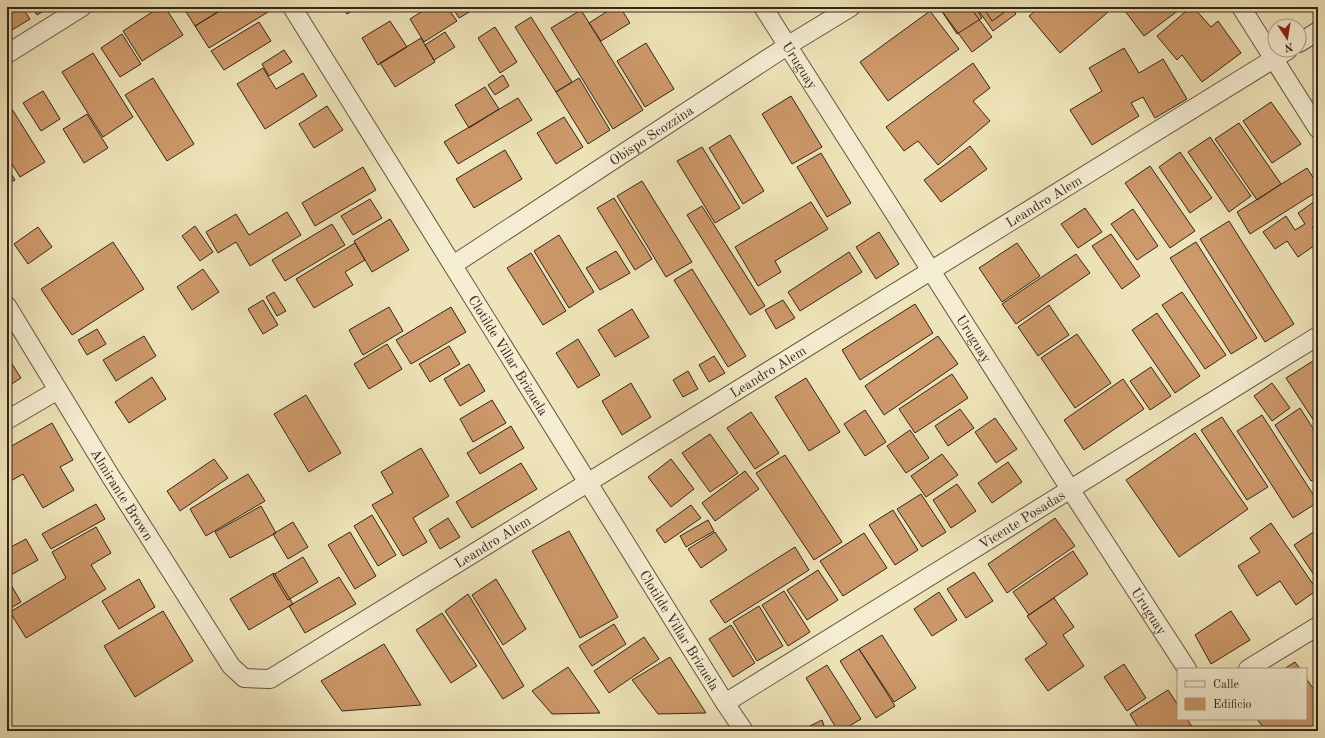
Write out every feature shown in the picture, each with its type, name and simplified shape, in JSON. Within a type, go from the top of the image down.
[{"type":"street","points":[[7,54],[82,7]]},
{"type":"street","name":"Clotilde Villar Brizuela","points":[[292,7],[725,703],[744,731]]},
{"type":"street","name":"Uruguay","points":[[763,7],[1070,489],[1186,668]]},
{"type":"street","name":"Obispo Scozzina","points":[[453,265],[787,46],[851,7]]},
{"type":"street","points":[[1241,7],[1267,38]]},
{"type":"street","points":[[1307,38],[1318,31]]},
{"type":"street","name":"Leandro Alem","points":[[244,678],[270,679],[1275,58]]},
{"type":"street","points":[[1283,58],[1318,129]]},
{"type":"street","name":"Almirante Brown","points":[[7,306],[230,666],[244,678]]},
{"type":"street","name":"Vicente Posadas","points":[[725,703],[1318,336]]},
{"type":"street","points":[[7,420],[58,390]]},
{"type":"street","points":[[1250,668],[1318,626]]},
{"type":"building","points":[[7,7],[22,7],[30,19],[7,33]]},
{"type":"building","points":[[32,7],[50,7],[37,15]]},
{"type":"building","points":[[160,7],[165,7],[183,35],[142,61],[123,31]]},
{"type":"building","points":[[183,7],[226,7],[195,26]]},
{"type":"building","points":[[226,7],[265,7],[268,12],[209,48],[195,26]]},
{"type":"building","points":[[343,7],[358,7],[347,14]]},
{"type":"building","points":[[429,7],[447,7],[457,21],[424,42],[410,19]]},
{"type":"building","points":[[452,7],[478,7],[459,18]]},
{"type":"building","points":[[614,7],[620,7],[630,23],[601,41],[589,23]]},
{"type":"building","points":[[939,7],[975,7],[982,18],[957,34]]},
{"type":"building","points":[[939,7],[970,7],[992,37],[972,52]]},
{"type":"building","points":[[976,7],[1011,7],[1016,14],[993,31]]},
{"type":"building","points":[[983,7],[1008,7],[1009,9],[992,21]]},
{"type":"building","points":[[1040,7],[1114,7],[1060,53],[1029,16]]},
{"type":"building","points":[[1122,7],[1183,7],[1144,36]]},
{"type":"building","points":[[1191,7],[1193,7],[1211,27],[1218,21],[1241,53],[1202,82],[1182,55],[1177,60],[1157,36]]},
{"type":"building","points":[[581,10],[643,110],[613,129],[551,28]]},
{"type":"building","points":[[930,11],[959,49],[888,101],[860,62]]},
{"type":"building","points":[[531,17],[572,82],[556,92],[515,27]]},
{"type":"building","points":[[390,21],[407,47],[378,65],[362,38]]},
{"type":"building","points":[[259,22],[271,41],[224,70],[211,51]]},
{"type":"building","points":[[495,27],[517,62],[500,73],[478,38]]},
{"type":"building","points":[[445,32],[455,47],[434,60],[425,45]]},
{"type":"building","points":[[122,34],[141,64],[120,77],[101,48]]},
{"type":"building","points":[[421,38],[435,62],[395,87],[380,63]]},
{"type":"building","points":[[646,43],[674,89],[645,107],[617,61]]},
{"type":"building","points":[[1124,48],[1139,73],[1163,59],[1187,99],[1155,118],[1143,97],[1131,103],[1139,116],[1092,145],[1070,110],[1102,91],[1089,68]]},
{"type":"building","points":[[284,50],[292,62],[269,76],[262,64]]},
{"type":"building","points":[[93,53],[133,117],[103,137],[62,72]]},
{"type":"building","points":[[973,63],[990,88],[973,101],[990,121],[938,165],[918,141],[904,151],[886,127]]},
{"type":"building","points":[[263,68],[276,89],[303,73],[317,96],[265,129],[237,84]]},
{"type":"building","points":[[503,75],[509,86],[495,95],[488,85]]},
{"type":"building","points":[[153,78],[194,144],[167,161],[125,95]]},
{"type":"building","points":[[579,78],[610,130],[588,144],[556,92]]},
{"type":"building","points":[[485,87],[499,109],[469,128],[455,105]]},
{"type":"building","points":[[43,91],[60,119],[41,131],[23,103]]},
{"type":"building","points":[[791,96],[822,147],[792,164],[762,114]]},
{"type":"building","points":[[518,98],[532,120],[458,164],[444,142]]},
{"type":"building","points":[[1271,102],[1301,144],[1272,163],[1243,121]]},
{"type":"building","points":[[10,106],[45,162],[20,177],[7,156],[7,107]]},
{"type":"building","points":[[327,106],[343,130],[314,148],[299,124]]},
{"type":"building","points":[[87,114],[108,148],[84,163],[63,129]]},
{"type":"building","points":[[564,117],[583,147],[556,164],[537,133]]},
{"type":"building","points":[[1239,123],[1281,184],[1257,200],[1215,139]]},
{"type":"building","points":[[730,135],[764,191],[743,204],[709,148]]},
{"type":"building","points":[[1210,137],[1251,196],[1229,212],[1188,152]]},
{"type":"building","points":[[970,146],[987,169],[941,202],[924,180]]},
{"type":"building","points":[[702,147],[740,208],[715,223],[677,161]]},
{"type":"building","points":[[505,150],[522,179],[474,208],[456,179]]},
{"type":"building","points":[[1180,152],[1212,198],[1190,213],[1159,167]]},
{"type":"building","points":[[821,153],[851,203],[827,217],[797,167]]},
{"type":"building","points":[[1150,166],[1195,231],[1170,248],[1125,183]]},
{"type":"building","points":[[7,167],[15,180],[7,184]]},
{"type":"building","points":[[363,167],[376,190],[315,226],[302,203]]},
{"type":"building","points":[[1307,168],[1318,185],[1318,191],[1250,234],[1237,212]]},
{"type":"building","points":[[642,181],[692,262],[666,277],[617,196]]},
{"type":"building","points":[[614,198],[652,259],[635,270],[597,208]]},
{"type":"building","points":[[370,199],[382,218],[353,235],[341,216]]},
{"type":"building","points":[[1318,199],[1318,223],[1312,227],[1318,236],[1318,243],[1298,257],[1287,241],[1275,249],[1263,232],[1286,216],[1295,230],[1305,224],[1298,213]]},
{"type":"building","points":[[811,202],[828,229],[775,261],[781,272],[758,286],[735,247]]},
{"type":"building","points":[[702,206],[765,306],[750,315],[687,215]]},
{"type":"building","points":[[1085,208],[1102,232],[1078,248],[1061,224]]},
{"type":"building","points":[[1133,209],[1158,246],[1137,260],[1111,224]]},
{"type":"building","points":[[287,212],[301,235],[250,266],[236,242],[218,253],[206,232],[236,214],[249,235]]},
{"type":"building","points":[[390,219],[409,250],[372,272],[354,241]]},
{"type":"building","points":[[1229,221],[1294,324],[1265,342],[1200,239]]},
{"type":"building","points":[[332,224],[345,245],[285,281],[272,260]]},
{"type":"building","points":[[195,226],[213,252],[200,261],[182,236]]},
{"type":"building","points":[[38,227],[52,247],[28,264],[14,244]]},
{"type":"building","points":[[879,232],[899,264],[876,279],[856,247]]},
{"type":"building","points":[[1111,234],[1140,276],[1122,289],[1092,246]]},
{"type":"building","points":[[559,235],[594,292],[569,308],[534,251]]},
{"type":"building","points":[[113,242],[144,289],[72,335],[41,289]]},
{"type":"building","points":[[1196,242],[1257,338],[1231,354],[1170,258]]},
{"type":"building","points":[[355,243],[365,260],[345,272],[353,285],[314,308],[296,279]]},
{"type":"building","points":[[1017,243],[1040,276],[1002,302],[979,268]]},
{"type":"building","points":[[616,251],[630,273],[600,290],[586,268]]},
{"type":"building","points":[[849,252],[862,272],[800,311],[788,292]]},
{"type":"building","points":[[531,253],[566,311],[543,325],[507,268]]},
{"type":"building","points":[[1076,254],[1090,273],[1016,324],[1002,304]]},
{"type":"building","points":[[203,269],[219,292],[192,310],[177,287]]},
{"type":"building","points":[[692,269],[746,356],[728,367],[674,280]]},
{"type":"building","points":[[274,292],[286,311],[277,316],[266,297]]},
{"type":"building","points":[[1182,292],[1226,355],[1205,369],[1162,305]]},
{"type":"building","points":[[263,300],[278,325],[263,334],[248,309]]},
{"type":"building","points":[[783,300],[795,318],[776,329],[765,310]]},
{"type":"building","points":[[915,304],[933,333],[860,380],[842,350]]},
{"type":"building","points":[[1049,305],[1069,335],[1038,356],[1018,327]]},
{"type":"building","points":[[389,307],[403,331],[363,355],[349,330]]},
{"type":"building","points":[[451,307],[466,332],[411,364],[396,340]]},
{"type":"building","points":[[632,309],[649,337],[615,357],[598,330]]},
{"type":"building","points":[[1157,313],[1200,376],[1175,393],[1132,330]]},
{"type":"building","points":[[97,329],[106,344],[87,355],[78,340]]},
{"type":"building","points":[[1077,334],[1111,383],[1075,408],[1041,358]]},
{"type":"building","points":[[144,336],[156,356],[116,381],[103,360]]},
{"type":"building","points":[[938,336],[958,364],[884,415],[865,386]]},
{"type":"building","points":[[578,339],[600,375],[578,388],[556,353]]},
{"type":"building","points":[[387,344],[402,369],[369,389],[354,364]]},
{"type":"building","points":[[449,346],[460,364],[430,382],[419,364]]},
{"type":"building","points":[[7,356],[21,378],[7,387]]},
{"type":"building","points":[[714,356],[725,373],[709,382],[699,365]]},
{"type":"building","points":[[1313,361],[1318,369],[1318,427],[1286,378]]},
{"type":"building","points":[[469,364],[485,391],[460,406],[444,379]]},
{"type":"building","points":[[1151,367],[1171,396],[1150,410],[1130,381]]},
{"type":"building","points":[[688,371],[698,389],[683,397],[673,380]]},
{"type":"building","points":[[952,374],[968,398],[915,433],[899,409]]},
{"type":"building","points":[[152,377],[166,399],[129,423],[115,402]]},
{"type":"building","points":[[806,378],[840,432],[809,451],[775,397]]},
{"type":"building","points":[[1123,379],[1144,409],[1084,450],[1064,420]]},
{"type":"building","points":[[631,383],[651,417],[622,435],[602,401]]},
{"type":"building","points":[[1272,383],[1290,408],[1272,421],[1254,396]]},
{"type":"building","points":[[306,395],[341,453],[309,472],[274,414]]},
{"type":"building","points":[[492,400],[506,423],[473,442],[460,419]]},
{"type":"building","points":[[1300,408],[1318,436],[1318,477],[1311,481],[1275,425]]},
{"type":"building","points":[[960,409],[974,428],[948,446],[935,426]]},
{"type":"building","points":[[865,410],[886,442],[865,456],[844,424]]},
{"type":"building","points":[[751,412],[779,453],[755,469],[727,428]]},
{"type":"building","points":[[1262,415],[1318,502],[1293,518],[1237,431]]},
{"type":"building","points":[[1222,417],[1268,487],[1247,500],[1201,430]]},
{"type":"building","points":[[995,418],[1017,449],[996,463],[975,432]]},
{"type":"building","points":[[52,423],[73,460],[60,467],[74,490],[43,508],[23,474],[7,483],[7,452],[10,450],[8,448]]},
{"type":"building","points":[[511,426],[524,448],[480,474],[467,453]]},
{"type":"building","points":[[910,430],[929,458],[906,473],[887,446]]},
{"type":"building","points":[[1195,433],[1248,509],[1179,557],[1126,480]]},
{"type":"building","points":[[710,434],[738,473],[710,492],[682,453]]},
{"type":"building","points":[[421,448],[449,496],[413,518],[427,542],[403,556],[372,505],[393,493],[381,472]]},
{"type":"building","points":[[942,454],[958,475],[926,497],[911,476]]},
{"type":"building","points":[[785,455],[842,542],[814,560],[756,473]]},
{"type":"building","points":[[214,459],[228,478],[180,511],[167,491]]},
{"type":"building","points":[[671,459],[694,489],[671,507],[648,477]]},
{"type":"building","points":[[1008,462],[1022,482],[992,503],[978,483]]},
{"type":"building","points":[[521,463],[537,489],[472,528],[456,502]]},
{"type":"building","points":[[745,471],[759,489],[715,521],[702,503]]},
{"type":"building","points":[[248,474],[265,501],[206,536],[190,509]]},
{"type":"building","points":[[957,484],[976,511],[951,528],[933,500]]},
{"type":"building","points":[[921,494],[946,532],[922,547],[897,509]]},
{"type":"building","points":[[96,504],[105,519],[51,549],[42,534]]},
{"type":"building","points":[[691,505],[701,518],[665,543],[656,530]]},
{"type":"building","points":[[261,506],[276,533],[230,558],[215,532]]},
{"type":"building","points":[[893,510],[918,550],[895,565],[869,525]]},
{"type":"building","points":[[372,515],[396,555],[378,566],[354,526]]},
{"type":"building","points":[[448,518],[460,537],[440,549],[429,530]]},
{"type":"building","points":[[1055,518],[1075,546],[1007,593],[988,564]]},
{"type":"building","points":[[708,520],[714,531],[686,547],[680,536]]},
{"type":"building","points":[[293,522],[308,547],[288,559],[273,534]]},
{"type":"building","points":[[1271,523],[1317,590],[1296,605],[1280,581],[1257,596],[1238,566],[1260,552],[1250,538]]},
{"type":"building","points":[[96,527],[111,553],[91,565],[106,589],[26,638],[10,612],[66,578],[52,552]]},
{"type":"building","points":[[1318,529],[1318,581],[1294,545]]},
{"type":"building","points":[[569,531],[618,617],[580,638],[532,551]]},
{"type":"building","points":[[350,532],[376,576],[355,589],[328,545]]},
{"type":"building","points":[[715,532],[727,550],[701,568],[688,549]]},
{"type":"building","points":[[864,533],[887,568],[843,596],[820,561]]},
{"type":"building","points":[[26,539],[38,560],[9,576],[7,573],[7,549]]},
{"type":"building","points":[[795,547],[809,570],[725,623],[710,601]]},
{"type":"building","points":[[1073,551],[1088,574],[1029,615],[1013,592]]},
{"type":"building","points":[[303,557],[318,582],[288,600],[273,575]]},
{"type":"building","points":[[818,570],[838,600],[807,620],[787,590]]},
{"type":"building","points":[[974,572],[993,601],[966,618],[947,589]]},
{"type":"building","points":[[274,573],[293,604],[249,630],[230,599]]},
{"type":"building","points":[[339,577],[356,604],[305,633],[289,606]]},
{"type":"building","points":[[7,578],[21,602],[7,610]]},
{"type":"building","points":[[139,579],[155,607],[119,629],[102,601]]},
{"type":"building","points":[[496,579],[526,629],[503,645],[472,595]]},
{"type":"building","points":[[784,591],[810,632],[788,646],[762,605]]},
{"type":"building","points":[[939,592],[957,620],[932,636],[914,609]]},
{"type":"building","points":[[468,594],[524,686],[503,699],[445,611]]},
{"type":"building","points":[[1054,598],[1074,627],[1063,635],[1084,666],[1048,691],[1025,659],[1047,644],[1027,616]]},
{"type":"building","points":[[759,606],[783,646],[757,661],[733,622]]},
{"type":"building","points":[[163,611],[193,661],[135,697],[104,646]]},
{"type":"building","points":[[1231,611],[1250,640],[1211,664],[1195,635]]},
{"type":"building","points":[[442,613],[477,666],[451,683],[416,630]]},
{"type":"building","points":[[614,624],[626,644],[592,666],[579,646]]},
{"type":"building","points":[[731,625],[755,663],[733,677],[709,639]]},
{"type":"building","points":[[882,635],[916,688],[894,702],[859,649]]},
{"type":"building","points":[[644,637],[659,659],[609,693],[594,671]]},
{"type":"building","points":[[384,644],[421,705],[342,711],[321,681]]},
{"type":"building","points":[[859,649],[895,706],[876,718],[840,661]]},
{"type":"building","points":[[670,657],[706,713],[658,714],[632,680]]},
{"type":"building","points":[[1295,662],[1299,668],[1286,668]]},
{"type":"building","points":[[1124,664],[1146,698],[1127,711],[1104,677]]},
{"type":"building","points":[[827,665],[861,719],[841,731],[838,731],[806,678]]},
{"type":"building","points":[[568,667],[600,713],[552,714],[532,691]]},
{"type":"building","points":[[1307,680],[1318,696],[1318,731],[1266,731],[1258,720],[1307,720]]},
{"type":"building","points":[[1168,690],[1177,704],[1177,720],[1188,720],[1195,731],[1140,731],[1130,714]]},
{"type":"building","points":[[822,720],[826,731],[809,731],[808,727]]}]
